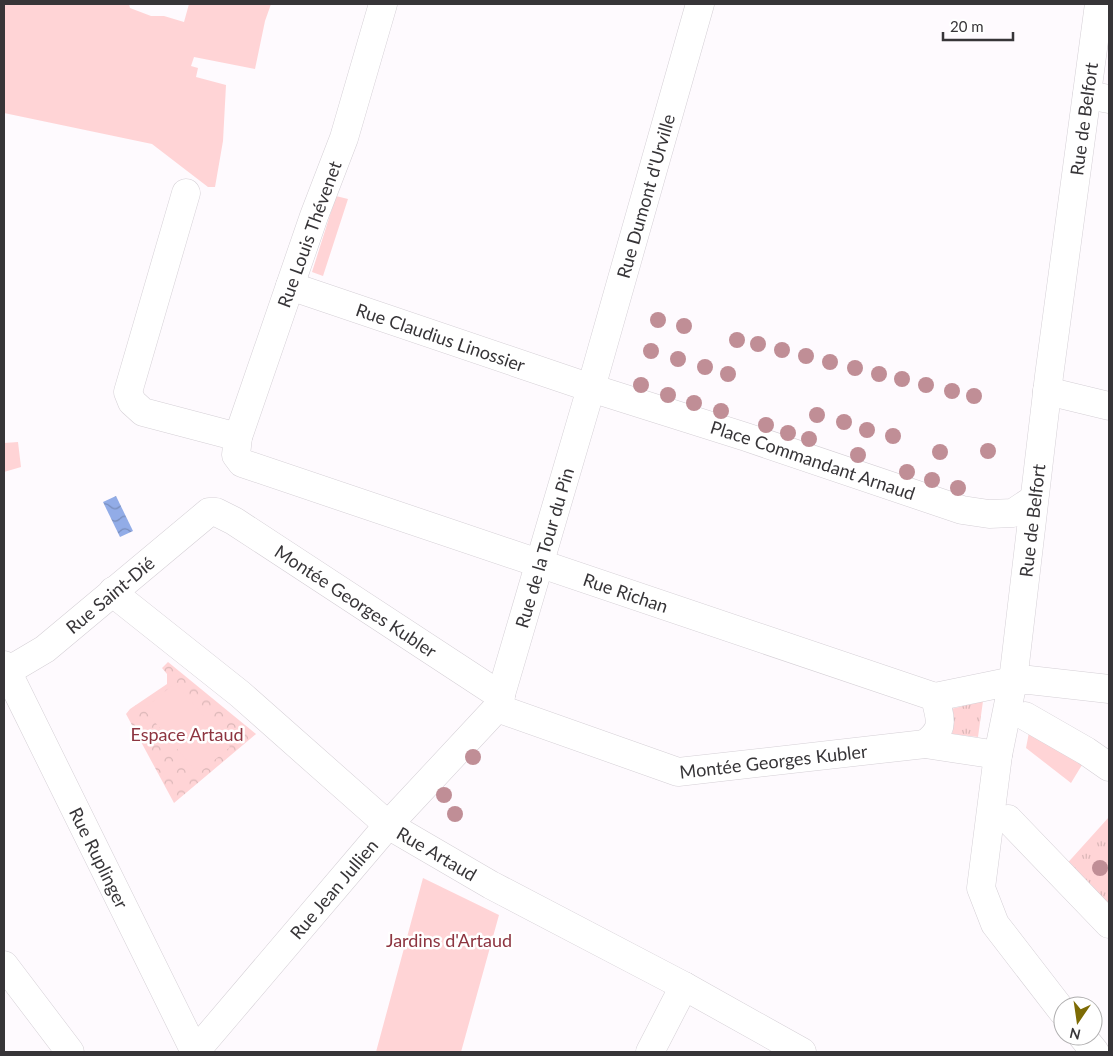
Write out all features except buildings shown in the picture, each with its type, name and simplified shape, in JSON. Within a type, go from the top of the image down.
[{"type":"street","name":"Rue Louis Thévenet","points":[[240,450],[290,286],[344,138],[383,4]]},
{"type":"street","name":"Rue Dumont d'Urville","points":[[592,388],[700,4]]},
{"type":"street","name":"Rue de Belfort","points":[[1053,999],[995,924],[982,888],[998,755],[1013,681],[1047,391],[1098,97],[1099,4]]},
{"type":"street","name":"Rue Richan","points":[[186,193],[128,392],[132,402],[143,412],[538,563],[935,697]]},
{"type":"street","name":"Rue Claudius Linossier","points":[[290,286],[592,388]]},
{"type":"street","name":"Place Commandant Arnaud","points":[[592,388],[746,437],[962,510],[989,514],[1013,513],[1034,499]]},
{"type":"street","name":"Rue de la Tour du Pin","points":[[499,702],[538,563],[592,388]]},
{"type":"street","points":[[1047,391],[1109,406]]},
{"type":"street","name":"Rue Saint-Dié","points":[[5,667],[18,665],[45,649],[209,512]]},
{"type":"street","name":"Montée Georges Kubler","points":[[209,512],[216,512],[225,516],[499,702],[678,772],[925,744],[998,755]]},
{"type":"street","name":"Rue Artaud","points":[[113,591],[118,597],[240,694],[388,825],[491,885],[684,986],[802,1052]]},
{"type":"street","name":"Rue Ruplinger","points":[[5,667],[195,1052]]},
{"type":"street","points":[[925,744],[937,735],[940,724],[935,697],[1013,681],[1029,680],[1109,689]]},
{"type":"street","name":"Rue Jean Jullien","points":[[195,1052],[388,825],[499,702]]},
{"type":"street","points":[[1025,716],[1086,751],[1109,767]]},
{"type":"street","points":[[1008,820],[1109,924]]},
{"type":"street","points":[[4,965],[70,1052]]},
{"type":"street","points":[[650,1052],[684,986]]},
{"type":"green space","points":[[4,4],[129,4],[130,8],[151,16],[164,16],[184,22],[189,4],[271,4],[265,21],[255,69],[194,57],[191,66],[198,68],[196,77],[226,85],[223,141],[215,187],[208,187],[152,144],[4,113]]},
{"type":"green space","points":[[336,196],[348,199],[323,276],[312,272]]},
{"type":"green space","points":[[18,442],[21,467],[4,472],[4,443]]},
{"type":"green space","name":"Espace Artaud","points":[[168,662],[256,734],[174,803],[126,714],[130,709],[167,684],[167,674],[162,668]]},
{"type":"green space","points":[[175,683],[230,747],[198,774],[144,709]]},
{"type":"green space","points":[[983,701],[978,737],[952,734],[954,720],[951,709]]},
{"type":"green space","points":[[1030,727],[1085,760],[1071,783],[1026,748]]},
{"type":"green space","points":[[1109,817],[1109,915],[1063,868]]},
{"type":"green space","name":"Jardins d'Artaud","points":[[423,878],[499,915],[461,1052],[376,1052]]},
{"type":"water","points":[[116,496],[133,531],[120,537],[103,502]]}]
